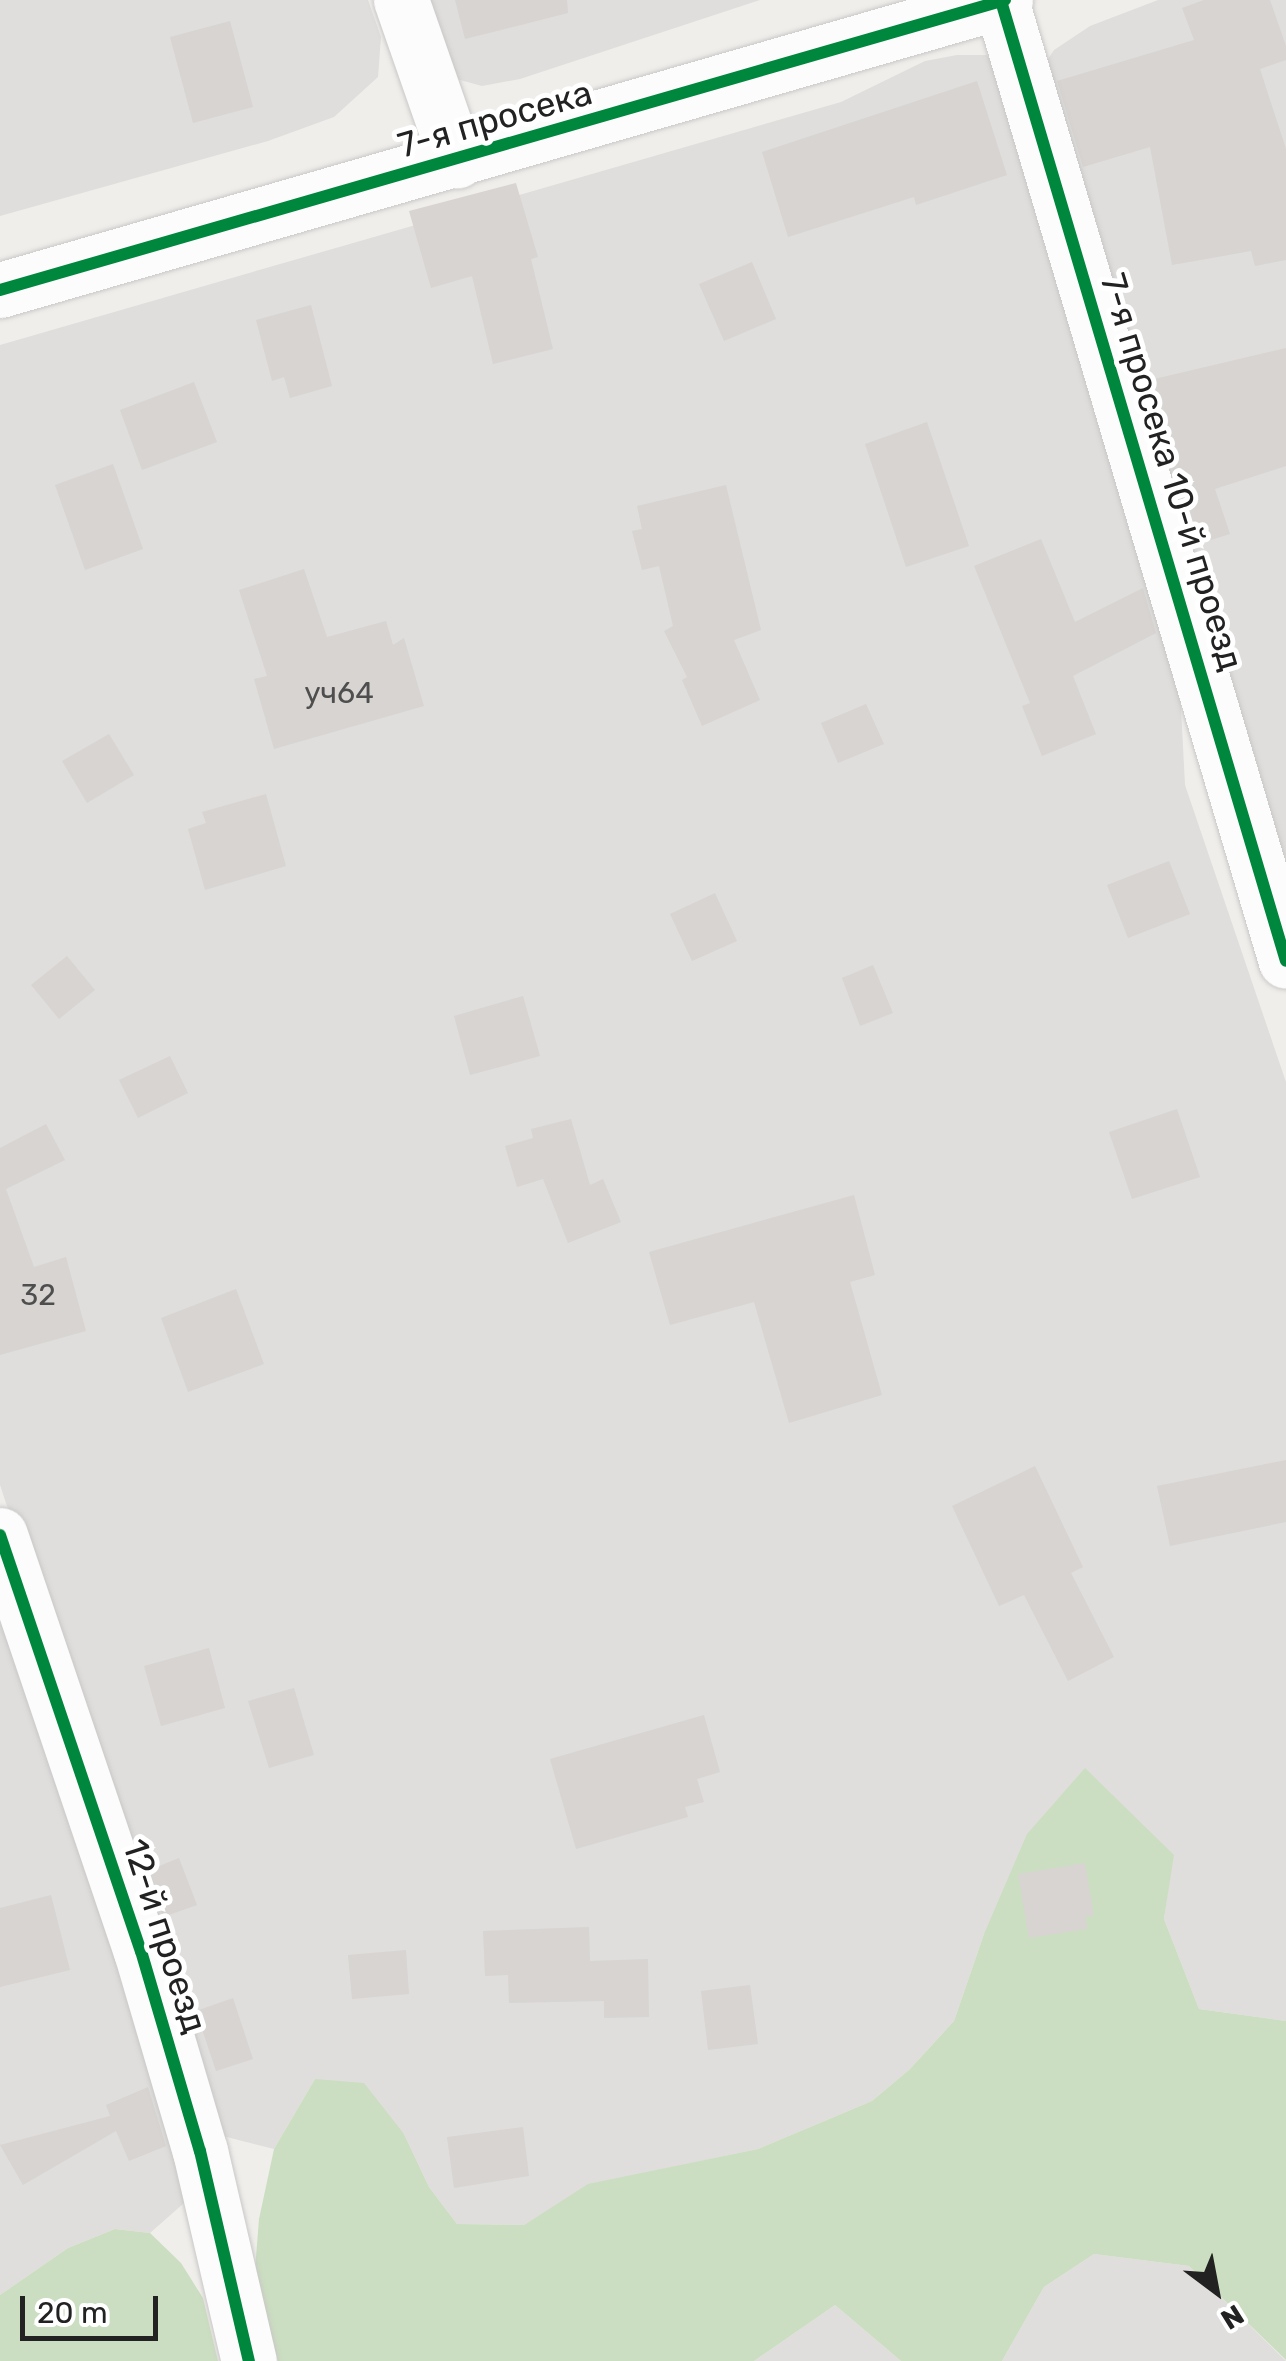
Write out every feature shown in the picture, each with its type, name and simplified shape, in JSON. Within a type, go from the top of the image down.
[{"type":"street","points":[[402,0],[457,161]]},
{"type":"street","name":"7-я просека","points":[[0,290],[1003,1]]},
{"type":"street","name":"7-я просека 10-й проезд","points":[[1003,1],[1286,960]]},
{"type":"street","name":"12-й проезд","points":[[0,1535],[141,1951],[200,2151],[249,2361]]},
{"type":"shaded area","points":[[0,0],[368,0],[381,37],[378,77],[334,117],[268,141],[0,216]]},
{"type":"shaded area","points":[[418,0],[760,0],[520,79],[482,86],[442,75]]},
{"type":"shaded area","points":[[1158,0],[1286,0],[1286,907],[1040,71],[1054,50],[1090,26]]},
{"type":"shaded area","points":[[987,55],[1011,94],[1178,649],[1185,785],[1286,1082],[1286,2021],[1199,2009],[1164,1919],[1173,1855],[984,1934],[954,2021],[910,2069],[872,2101],[758,2149],[588,2185],[524,2225],[457,2224],[429,2187],[404,2134],[315,2079],[274,2149],[215,2134],[0,1485],[0,345],[841,102],[925,61]]},
{"type":"shaded area","points":[[0,1607],[192,2196],[150,2233],[115,2229],[68,2248],[0,2295]]},
{"type":"shaded area","points":[[1094,2254],[1189,2266],[1286,2361],[1002,2361],[1044,2287]]},
{"type":"shaded area","points":[[835,2305],[901,2361],[754,2361]]},
{"type":"green space","points":[[1085,1768],[1174,1855],[1164,1919],[1199,2009],[1286,2021],[1286,2360],[1189,2266],[1094,2254],[1044,2287],[1002,2361],[901,2361],[835,2305],[754,2361],[264,2361],[252,2307],[259,2219],[274,2149],[315,2079],[364,2083],[404,2134],[429,2187],[457,2224],[524,2225],[588,2184],[758,2149],[872,2101],[910,2069],[954,2021],[984,1934],[1027,1834]]},
{"type":"green space","points":[[115,2229],[150,2233],[181,2263],[203,2298],[218,2361],[0,2361],[0,2295],[68,2248]]},
{"type":"building","points":[[455,0],[567,0],[568,13],[465,39]]},
{"type":"building","points":[[1204,0],[1270,0],[1286,46],[1286,60],[1260,69],[1286,149],[1286,260],[1255,266],[1251,251],[1172,265],[1150,147],[1083,167],[1057,81],[1194,40],[1182,8]]},
{"type":"building","points":[[230,21],[253,107],[193,123],[170,37]]},
{"type":"building","points":[[977,81],[1007,175],[916,205],[914,197],[788,237],[762,152]]},
{"type":"building","points":[[516,183],[538,257],[531,259],[553,349],[493,364],[472,276],[431,288],[409,211]]},
{"type":"building","points":[[752,262],[776,319],[724,341],[699,284]]},
{"type":"building","points":[[311,305],[332,386],[290,398],[284,377],[272,381],[256,320]]},
{"type":"building","points":[[1286,348],[1286,466],[1215,489],[1230,534],[1195,545],[1146,381]]},
{"type":"building","points":[[194,382],[217,442],[142,470],[120,410]]},
{"type":"building","points":[[927,422],[969,546],[906,567],[865,444]]},
{"type":"building","points":[[113,464],[143,549],[85,570],[55,485]]},
{"type":"building","points":[[726,485],[761,630],[734,640],[760,700],[702,726],[682,680],[687,677],[664,631],[673,626],[659,566],[642,570],[632,531],[642,529],[637,506]]},
{"type":"building","points":[[1041,539],[1075,622],[1143,588],[1156,633],[1073,676],[1096,734],[1042,756],[1022,706],[1030,703],[974,566]]},
{"type":"building","points":[[304,569],[327,637],[386,621],[393,645],[404,638],[424,706],[274,749],[254,679],[267,676],[239,590]]},
{"type":"building","points":[[866,704],[884,744],[838,763],[821,723]]},
{"type":"building","points":[[109,734],[134,775],[87,803],[62,761]]},
{"type":"building","points":[[266,794],[286,866],[205,890],[188,829],[206,823],[202,812]]},
{"type":"building","points":[[1169,861],[1190,914],[1128,938],[1107,885]]},
{"type":"building","points":[[715,893],[737,941],[692,961],[670,914]]},
{"type":"building","points":[[67,956],[95,990],[59,1019],[31,985]]},
{"type":"building","points":[[873,965],[893,1013],[860,1026],[842,978]]},
{"type":"building","points":[[523,996],[540,1056],[470,1075],[454,1016]]},
{"type":"building","points":[[170,1056],[188,1093],[138,1118],[119,1080]]},
{"type":"building","points":[[1177,1109],[1200,1177],[1132,1199],[1109,1132]]},
{"type":"building","points":[[571,1119],[590,1185],[603,1179],[621,1222],[568,1243],[543,1179],[517,1187],[505,1146],[533,1138],[531,1129]]},
{"type":"building","points":[[46,1124],[65,1160],[6,1189],[34,1267],[66,1257],[86,1331],[0,1355],[0,1148]]},
{"type":"building","points":[[854,1195],[875,1275],[850,1282],[882,1395],[789,1423],[754,1302],[670,1325],[649,1252]]},
{"type":"building","points":[[236,1289],[264,1364],[188,1392],[161,1318]]},
{"type":"building","points":[[1286,1460],[1286,1522],[1170,1546],[1157,1486]]},
{"type":"building","points":[[1035,1466],[1083,1567],[1071,1573],[1114,1657],[1068,1681],[1024,1595],[999,1606],[952,1506]]},
{"type":"building","points":[[209,1648],[225,1708],[161,1726],[144,1666]]},
{"type":"building","points":[[294,1688],[314,1755],[269,1768],[248,1701]]},
{"type":"building","points":[[704,1715],[720,1772],[697,1779],[704,1802],[685,1807],[688,1817],[576,1849],[550,1759]]},
{"type":"building","points":[[179,1858],[197,1905],[163,1917],[147,1871]]},
{"type":"building","points":[[1085,1863],[1094,1916],[1086,1916],[1087,1929],[1029,1938],[1018,1874]]},
{"type":"building","points":[[51,1895],[70,1970],[0,1987],[0,1908]]},
{"type":"building","points":[[589,1927],[590,1961],[648,1959],[649,2017],[604,2018],[604,2001],[509,2003],[508,1975],[485,1976],[483,1931]]},
{"type":"building","points":[[406,1950],[409,1994],[352,1999],[348,1955]]},
{"type":"building","points":[[750,1985],[758,2044],[708,2050],[701,1991]]},
{"type":"building","points":[[233,1998],[253,2059],[216,2071],[196,2011]]},
{"type":"building","points":[[148,2087],[166,2146],[129,2161],[116,2131],[23,2185],[0,2145],[110,2116],[106,2105]]},
{"type":"building","points":[[523,2127],[529,2176],[454,2188],[447,2137]]},
{"type":"cycle path","points":[[0,290],[1005,0]]},
{"type":"cycle path","points":[[1001,1],[1286,961]]},
{"type":"cycle path","points":[[0,1535],[141,1951],[200,2151],[249,2361]]}]
